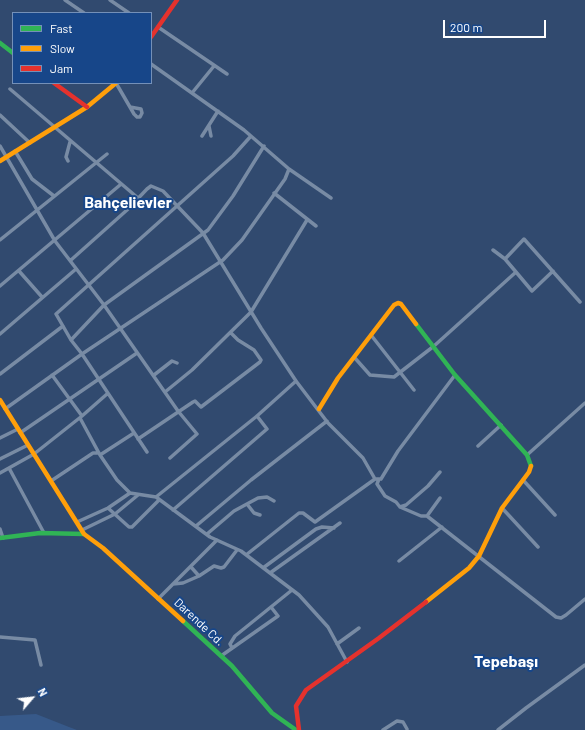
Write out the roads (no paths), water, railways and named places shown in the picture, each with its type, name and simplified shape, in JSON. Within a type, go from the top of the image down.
[{"type":"street","points":[[66,0],[83,12]]},
{"type":"street","points":[[110,0],[128,12]]},
{"type":"street","points":[[177,0],[155,29],[227,74]]},
{"type":"street","points":[[0,43],[12,52]]},
{"type":"street","points":[[152,65],[218,111],[264,146],[289,169],[331,198]]},
{"type":"street","points":[[192,93],[214,66]]},
{"type":"street","points":[[55,84],[87,107]]},
{"type":"street","points":[[0,161],[87,107],[115,84]]},
{"type":"street","points":[[117,84],[130,106]]},
{"type":"street","points":[[10,89],[120,185],[138,198]]},
{"type":"street","points":[[202,136],[218,111]]},
{"type":"street","points":[[0,115],[30,143]]},
{"type":"street","points":[[209,126],[211,136]]},
{"type":"street","points":[[147,452],[107,394],[82,354],[71,340],[56,314],[233,156],[251,136]]},
{"type":"street","points":[[68,161],[66,157],[70,142]]},
{"type":"street","points":[[0,146],[7,156],[36,211],[55,241],[104,305],[178,411],[197,434],[170,458]]},
{"type":"street","points":[[71,340],[104,305],[208,230],[233,196],[264,146]]},
{"type":"street","points":[[15,152],[32,179],[54,196]]},
{"type":"street","points":[[0,240],[107,154]]},
{"type":"street","points":[[5,409],[82,354],[221,261],[242,240],[289,169]]},
{"type":"street","points":[[0,286],[120,185]]},
{"type":"street","points":[[71,260],[151,186],[163,191],[203,233],[251,312],[296,381],[327,421],[354,448],[367,464],[377,479],[377,484],[382,493],[400,507],[421,516],[427,516],[556,617],[561,618],[566,615],[585,599]]},
{"type":"street","points":[[274,193],[316,226]]},
{"type":"street","points":[[165,392],[251,312],[307,220]]},
{"type":"street","points":[[505,259],[524,238],[580,302]]},
{"type":"street","points":[[493,250],[505,259],[532,291],[553,271]]},
{"type":"street","points":[[0,334],[76,269]]},
{"type":"street","points":[[19,271],[42,297]]},
{"type":"street","points":[[354,357],[370,375],[394,377],[434,346],[516,272]]},
{"type":"street","points":[[298,730],[296,706],[306,690],[347,662],[469,568],[479,556],[502,508],[529,472],[532,465],[527,455],[455,375],[402,304],[398,303],[394,305],[338,378],[319,409]]},
{"type":"street","points":[[0,374],[63,326]]},
{"type":"street","points":[[138,439],[193,402],[195,401],[201,406],[260,362],[261,360],[254,350],[230,333]]},
{"type":"street","points":[[371,335],[414,390]]},
{"type":"street","points":[[0,438],[19,430],[69,399],[97,378],[137,353]]},
{"type":"street","points":[[154,375],[172,361],[177,363]]},
{"type":"street","points":[[52,375],[81,417],[100,454],[117,480],[130,493],[157,499],[207,534],[246,555],[292,590],[328,628],[347,662]]},
{"type":"street","points":[[246,555],[299,513],[303,513],[315,522],[377,479],[455,375]]},
{"type":"street","points":[[108,508],[129,527],[132,527],[157,499],[257,416],[296,381]]},
{"type":"street","points":[[0,473],[34,454],[81,417],[107,394]]},
{"type":"street","name":"Darende Cd.","points":[[0,402],[83,532],[103,548],[232,666],[272,713],[298,730]]},
{"type":"street","points":[[527,455],[585,403]]},
{"type":"street","points":[[173,510],[267,429],[257,416]]},
{"type":"street","points":[[196,526],[251,480],[327,421]]},
{"type":"street","points":[[478,446],[501,425]]},
{"type":"street","points":[[51,481],[93,454],[100,454],[134,433]]},
{"type":"street","points":[[0,460],[28,445]]},
{"type":"street","points":[[9,468],[44,532]]},
{"type":"street","points":[[400,507],[406,505],[428,486],[440,472]]},
{"type":"street","points":[[523,480],[555,515]]},
{"type":"street","points":[[76,522],[108,508],[130,493]]},
{"type":"street","points":[[0,529],[1,538],[44,532],[83,532],[114,514],[138,495]]},
{"type":"street","points":[[207,534],[234,511],[247,504],[263,497],[267,497],[274,501]]},
{"type":"street","points":[[427,516],[440,498]]},
{"type":"street","points":[[247,504],[254,513],[260,515]]},
{"type":"street","points":[[502,508],[538,547]]},
{"type":"street","points":[[270,573],[340,523]]},
{"type":"street","points":[[263,568],[316,529],[322,527],[334,528]]},
{"type":"street","points":[[398,561],[442,528]]},
{"type":"street","points":[[158,598],[217,540]]},
{"type":"street","points":[[173,584],[183,583],[199,576],[214,566],[221,568],[237,550]]},
{"type":"street","points":[[191,567],[199,576]]},
{"type":"street","points":[[232,648],[230,644],[235,636],[292,590]]},
{"type":"street","points":[[221,656],[278,616],[271,607]]},
{"type":"street","points":[[337,644],[359,628]]},
{"type":"street","points":[[0,637],[35,640],[41,665]]},
{"type":"street","points":[[498,730],[585,666]]},
{"type":"street","points":[[383,730],[397,721],[403,722],[406,730]]},
{"type":"water","points":[[36,714],[77,730],[0,730],[0,716]]},
{"type":"district","name":"Bahçelievler","points":[[128,203]]},
{"type":"district","name":"Tepebaşı","points":[[506,662]]}]
